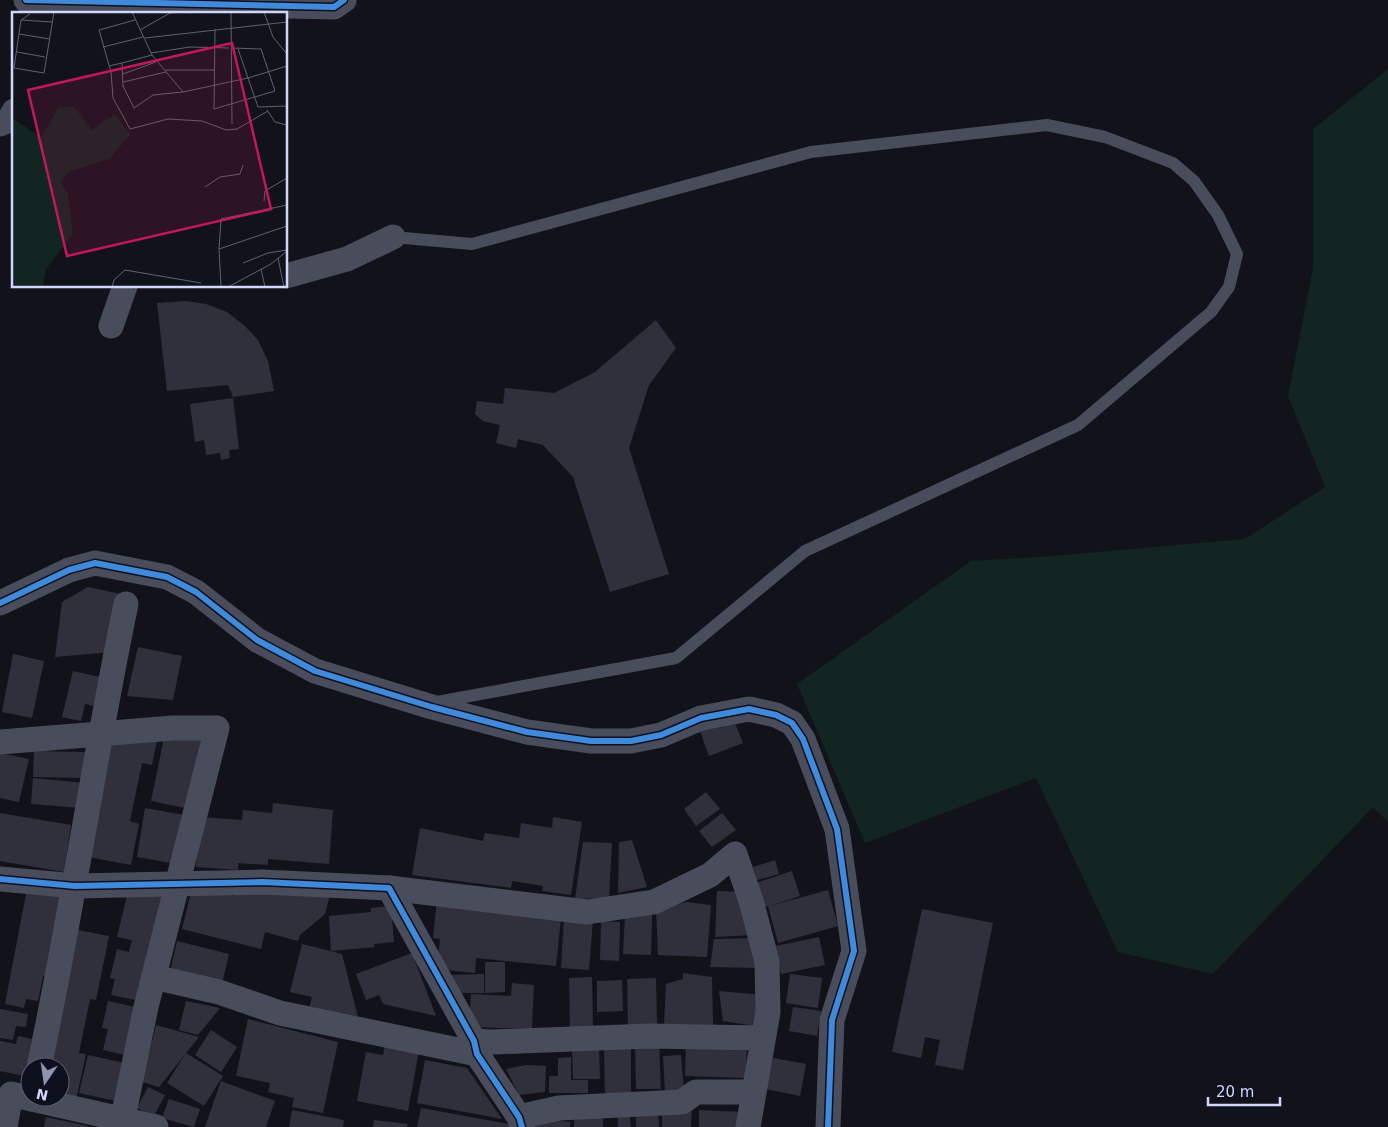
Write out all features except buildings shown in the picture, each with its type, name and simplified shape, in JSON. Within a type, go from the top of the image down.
[{"type":"street","points":[[26,0],[325,7],[334,7],[344,0]]},
{"type":"street","points":[[0,124],[9,120],[12,115]]},
{"type":"street","points":[[288,275],[347,259],[392,236]]},
{"type":"street","points":[[111,326],[124,288]]},
{"type":"street","points":[[0,603],[69,570],[95,563],[167,577],[196,592],[257,640],[315,671],[425,705],[527,732],[592,740],[631,741],[661,734],[701,718],[749,710],[776,715],[792,723],[803,739],[837,829],[854,951],[832,1020],[828,1127]]},
{"type":"street","points":[[41,1057],[75,886],[100,735],[126,604]]},
{"type":"street","points":[[0,742],[173,728],[217,728],[154,977],[122,1123]]},
{"type":"street","points":[[0,879],[75,886],[262,882],[389,888],[587,912],[654,902],[710,875],[735,854],[752,904],[767,962],[768,1012],[748,1127]]},
{"type":"street","points":[[389,888],[476,1047],[520,1122],[559,1108],[682,1102],[696,1092],[753,1092]]},
{"type":"street","points":[[154,977],[219,992],[280,1013],[476,1047],[492,1042],[649,1036],[762,1038]]},
{"type":"street","points":[[5,1127],[19,1095],[122,1123],[156,1127]]},
{"type":"lane","points":[[392,236],[472,244],[811,152],[1047,124],[1105,137],[1173,163],[1194,181],[1218,215],[1237,254],[1229,288],[1211,312],[1078,425],[805,551],[676,658],[425,705]]},
{"type":"green space","points":[[1388,69],[1388,822],[1373,807],[1213,974],[1118,952],[1036,778],[865,843],[797,684],[971,561],[1041,557],[1245,539],[1325,487],[1288,396],[1313,268],[1313,129]]},
{"type":"cycle path","points":[[26,0],[334,7],[344,0]]},
{"type":"cycle path","points":[[0,603],[69,570],[95,563],[167,577],[196,592],[257,640],[315,671],[432,707],[527,732],[591,741],[631,741],[661,735],[701,718],[749,709],[776,715],[792,723],[803,739],[837,829],[854,951],[832,1020],[828,1127]]},
{"type":"cycle path","points":[[0,879],[75,886],[262,882],[389,888],[474,1041],[477,1054],[519,1117],[522,1127]]}]
